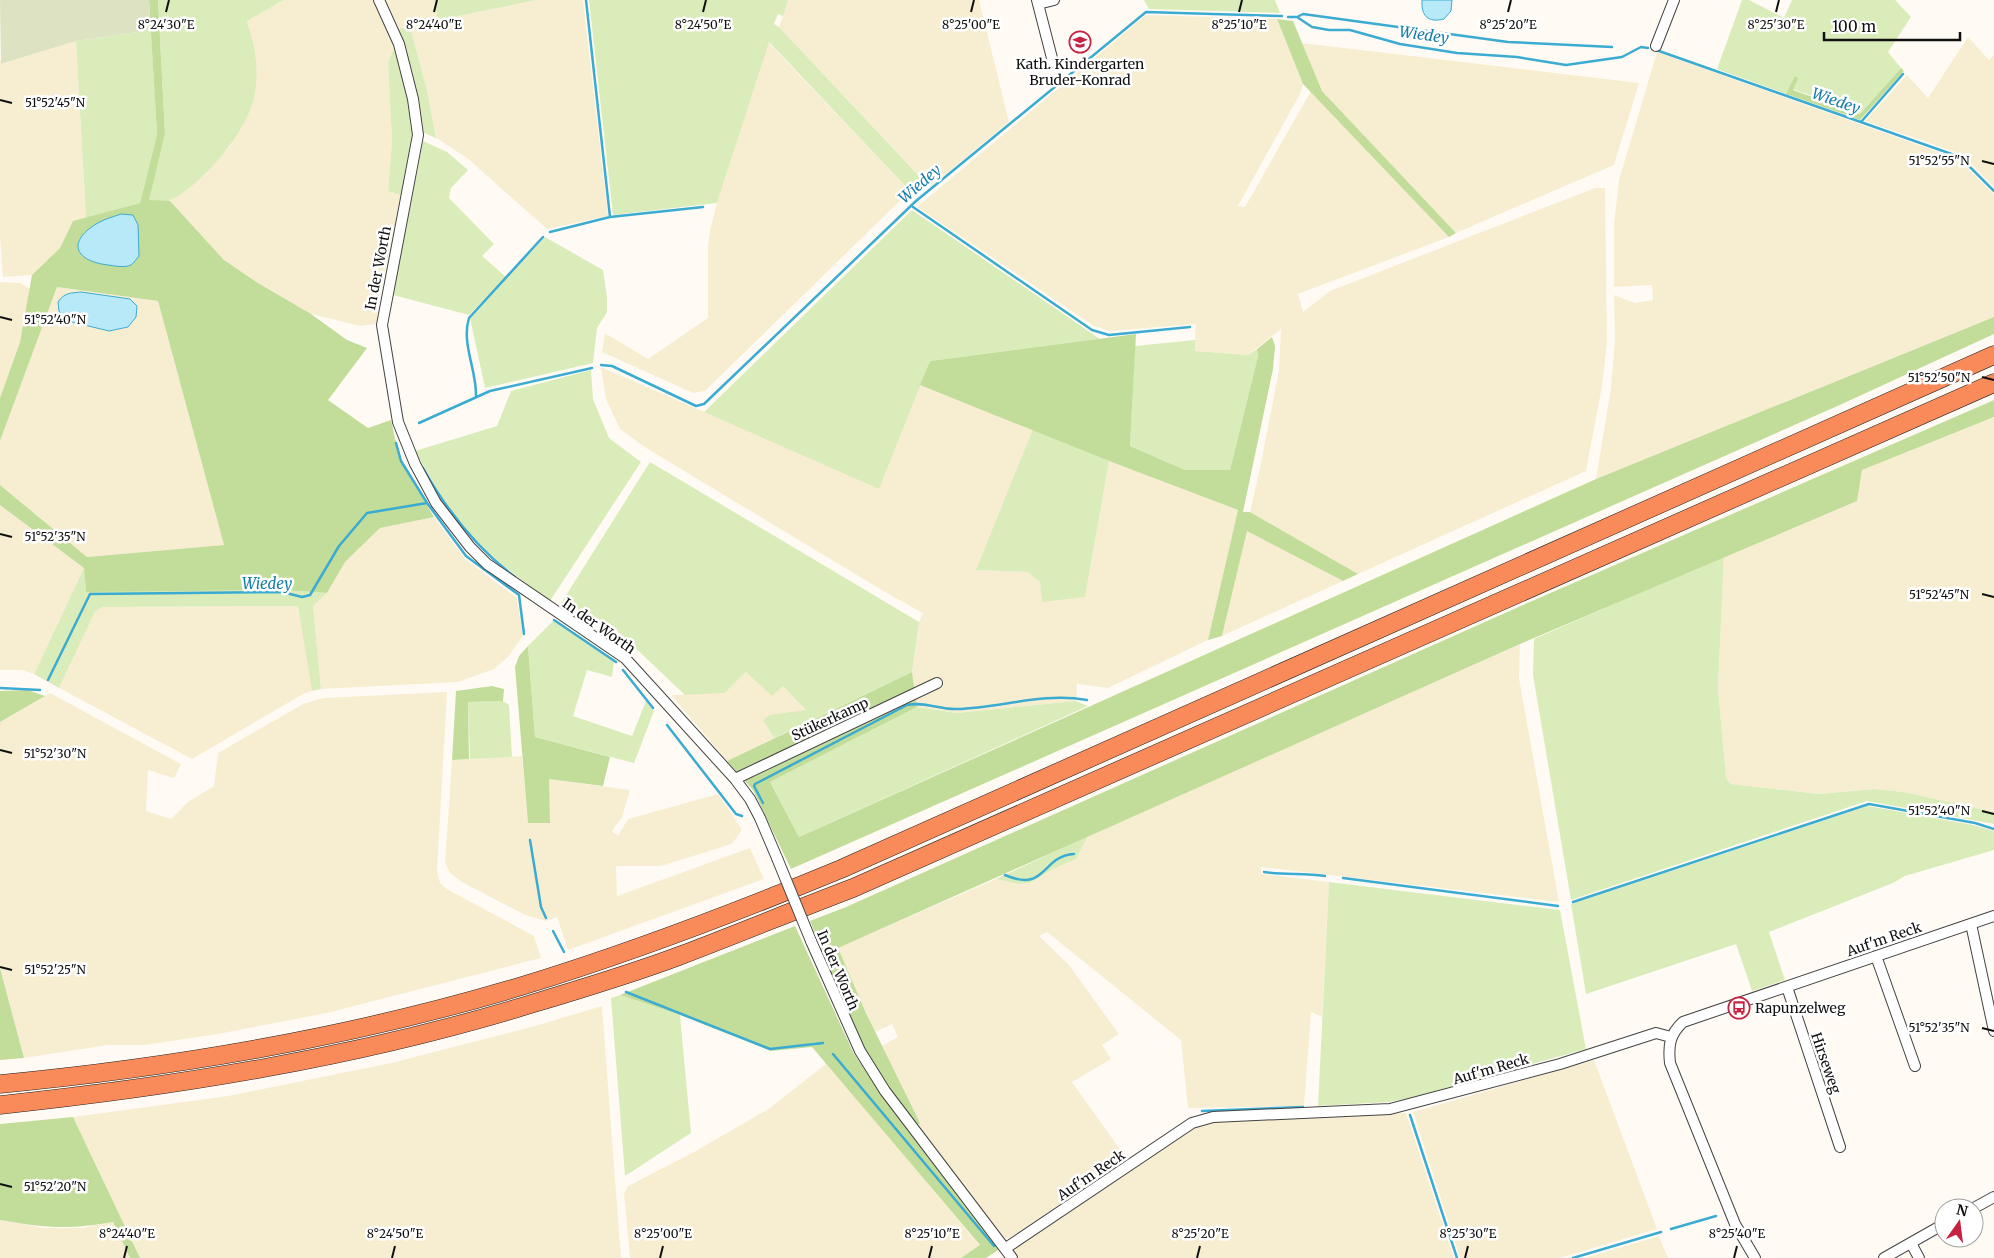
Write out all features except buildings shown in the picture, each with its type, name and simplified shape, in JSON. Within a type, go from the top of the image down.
[{"type":"highway","points":[[0,1084],[170,1064],[327,1035],[523,986],[670,937],[842,869],[1994,354]]},
{"type":"highway","points":[[0,1105],[122,1092],[225,1075],[400,1039],[530,1005],[677,957],[852,888],[1994,383]]},
{"type":"street","name":"In der Worth","points":[[379,0],[399,44],[413,99],[418,135],[382,325],[398,422],[415,464],[436,503],[470,547],[487,564],[625,658],[735,779],[760,818],[811,941],[860,1050],[885,1091],[1012,1258]]},
{"type":"street","points":[[1053,62],[1038,2],[1054,0]]},
{"type":"street","points":[[1656,46],[1674,0]]},
{"type":"street","name":"Stükerkamp","points":[[735,779],[937,683]]},
{"type":"street","name":"Auf'm Reck","points":[[1006,1248],[1192,1123],[1213,1117],[1390,1109],[1551,1066],[1656,1033],[1671,1037],[1683,1022],[1994,916]]},
{"type":"street","points":[[1970,924],[1994,1030]]},
{"type":"street","points":[[1876,956],[1915,1066]]},
{"type":"street","name":"Hirseweg","points":[[1787,987],[1840,1147]]},
{"type":"street","points":[[1671,1037],[1668,1047],[1670,1063],[1735,1224],[1756,1258]]},
{"type":"street","points":[[1884,1258],[1934,1230]]},
{"type":"street","points":[[1911,1243],[1919,1258]]},
{"type":"shaded area","points":[[284,0],[374,0],[379,7],[395,45],[388,63],[392,141],[388,190],[401,195],[378,305],[377,324],[360,326],[311,314],[258,283],[224,260],[170,201],[204,175],[231,145],[250,29],[247,21]]},
{"type":"shaded area","points":[[385,0],[434,0],[438,20],[537,0],[583,0],[608,216],[547,229],[467,158],[436,138],[427,90],[410,26],[399,29]]},
{"type":"shaded area","points":[[788,0],[979,0],[1009,122],[930,187],[779,27]]},
{"type":"shaded area","points":[[1146,15],[1277,19],[1303,84],[1300,94],[1238,206],[1245,207],[1311,91],[1449,237],[1298,294],[1303,312],[1330,291],[1595,188],[1605,188],[1607,343],[1602,386],[1586,471],[1358,574],[1250,512],[1279,370],[1281,329],[1248,355],[1194,351],[1196,324],[1110,331],[1094,326],[917,207]]},
{"type":"shaded area","points":[[1968,37],[1989,60],[1994,55],[1994,187],[1961,154],[1865,121],[1907,75],[1928,98]]},
{"type":"shaded area","points":[[76,41],[86,218],[73,221],[60,248],[32,275],[3,277],[0,238],[0,59],[2,64]]},
{"type":"shaded area","points":[[768,42],[910,191],[705,391],[693,393],[602,352],[605,333],[648,359],[708,318],[708,246],[710,230]]},
{"type":"shaded area","points":[[1302,43],[1639,83],[1614,165],[1456,233],[1322,91]]},
{"type":"shaded area","points":[[1657,52],[1958,159],[1994,195],[1994,317],[1596,479],[1611,388],[1615,339],[1614,295],[1635,303],[1653,300],[1652,285],[1614,287],[1614,224],[1619,180]]},
{"type":"shaded area","points":[[0,282],[20,283],[30,289],[20,342],[0,398]]},
{"type":"shaded area","points":[[57,287],[158,301],[224,545],[87,557],[0,485],[0,441]]},
{"type":"shaded area","points":[[601,367],[879,488],[920,385],[1033,429],[977,570],[1027,572],[1040,582],[1042,601],[1085,596],[1109,461],[1238,510],[1208,640],[1108,688],[1077,684],[1076,701],[957,713],[917,707],[912,672],[919,622],[923,613],[646,448],[620,429],[606,399]]},
{"type":"shaded area","points":[[1994,417],[1994,812],[1904,792],[1874,789],[1819,794],[1731,784],[1726,778],[1718,688],[1724,556],[1857,501],[1862,470]]},
{"type":"shaded area","points":[[0,505],[84,568],[34,674],[22,670],[0,670]]},
{"type":"shaded area","points":[[434,517],[465,559],[517,598],[523,636],[508,657],[494,669],[458,682],[321,689],[313,606],[327,593],[345,562],[380,528]]},
{"type":"shaded area","points":[[1247,530],[1343,581],[1222,636]]},
{"type":"shaded area","points":[[299,606],[312,691],[303,694],[192,759],[59,688],[95,612],[103,607]]},
{"type":"shaded area","points":[[1520,644],[1519,678],[1559,902],[1261,867],[1261,874],[1329,882],[1322,1017],[1311,1012],[1304,1106],[1188,1108],[1181,1040],[1047,932],[1039,936],[1069,965],[1119,1034],[1102,1045],[1111,1059],[1072,1082],[1127,1159],[1009,1238],[1005,1238],[916,1126],[920,1123],[882,1046],[898,1037],[892,1024],[875,1032],[837,948],[996,879],[1018,884],[1030,883],[1053,869],[1076,859],[1088,836]]},
{"type":"shaded area","points":[[746,672],[772,695],[783,686],[807,711],[763,720],[774,738],[727,761],[671,695],[725,693]]},
{"type":"shaded area","points":[[447,692],[437,871],[440,883],[447,889],[534,936],[541,958],[327,1013],[218,1034],[145,1045],[108,1045],[24,1058],[0,968],[0,722],[50,693],[181,764],[174,778],[148,770],[146,811],[171,819],[188,802],[214,786],[218,753],[303,704],[323,698]]},
{"type":"shaded area","points":[[522,756],[528,823],[549,779],[630,790],[622,817],[612,831],[618,836],[628,819],[718,794],[742,830],[732,844],[661,866],[616,866],[617,896],[750,848],[764,879],[568,950],[557,917],[545,921],[525,915],[462,882],[450,873],[445,863],[452,760]]},
{"type":"shaded area","points":[[602,1006],[621,1258],[140,1258],[73,1117],[228,1096],[391,1063],[535,1026]]},
{"type":"shaded area","points":[[1594,1060],[1657,1229],[1560,1258],[1460,1258],[1413,1112]]},
{"type":"shaded area","points":[[827,1063],[980,1246],[961,1258],[630,1258],[624,1194],[628,1186],[694,1152],[770,1108]]},
{"type":"shaded area","points":[[1406,1113],[1454,1258],[1016,1258],[1012,1251],[1193,1129],[1213,1122]]},
{"type":"shaded area","points":[[0,1220],[44,1228],[82,1228],[113,1222],[130,1258],[0,1258]]},
{"type":"shaded area","points":[[1659,1236],[1668,1258],[1585,1258]]},
{"type":"green space","points":[[0,0],[149,0],[151,30],[76,41],[1,64]]},
{"type":"green space","points":[[149,0],[158,0],[165,134],[149,200],[170,201],[224,260],[258,283],[311,314],[347,340],[367,348],[328,400],[368,428],[391,420],[400,461],[434,517],[380,528],[345,562],[327,593],[282,590],[86,592],[84,568],[0,505],[0,485],[87,557],[224,545],[158,301],[57,287],[0,441],[0,398],[20,342],[32,275],[60,248],[73,221],[140,203],[157,134]]},
{"type":"green space","points":[[158,0],[284,0],[247,21],[254,48],[257,75],[251,108],[244,123],[223,154],[197,181],[184,192],[169,201],[163,202],[148,201],[165,134]]},
{"type":"green space","points":[[434,0],[537,0],[438,20]]},
{"type":"green space","points":[[589,0],[788,0],[783,16],[778,14],[774,24],[779,27],[922,179],[910,191],[769,42],[717,203],[613,215]]},
{"type":"green space","points":[[1144,0],[1275,0],[1280,13],[1149,9]]},
{"type":"green space","points":[[1742,0],[1749,0],[1784,18],[1792,0],[1895,0],[1911,17],[1888,52],[1901,68],[1860,114],[1793,89],[1795,77],[1786,94],[1717,69]]},
{"type":"green space","points":[[1277,19],[1293,21],[1322,91],[1456,233],[1449,237],[1303,84]]},
{"type":"green space","points":[[410,26],[427,90],[436,138],[422,132],[419,100],[399,29]]},
{"type":"green space","points":[[151,30],[157,134],[140,203],[86,218],[76,41]]},
{"type":"green space","points":[[395,45],[410,102],[414,135],[401,195],[388,191],[392,141],[388,63]]},
{"type":"green space","points":[[1901,68],[1904,71],[1860,120],[1786,94],[1795,76],[1798,78],[1793,90],[1860,114]]},
{"type":"green space","points":[[423,141],[447,152],[468,170],[451,188],[449,198],[494,244],[482,256],[506,277],[469,315],[393,295]]},
{"type":"green space","points":[[912,210],[1100,339],[930,361],[879,489],[704,412]]},
{"type":"green space","points":[[545,237],[603,270],[607,312],[597,328],[593,363],[485,388],[470,318]]},
{"type":"green space","points":[[1994,317],[1994,334],[1842,404],[791,869],[753,790],[727,761],[912,672],[917,707],[770,782],[799,837],[1596,479]]},
{"type":"green space","points":[[1136,334],[1130,446],[1185,470],[1230,470],[1258,356],[1257,349],[1272,337],[1275,346],[1273,369],[1243,512],[1250,512],[1358,574],[1343,581],[1247,531],[1222,636],[1208,640],[1238,510],[1109,461],[920,385],[930,361]]},
{"type":"green space","points":[[1195,340],[1195,351],[1248,355],[1257,349],[1258,356],[1230,470],[1185,470],[1130,446],[1135,346]]},
{"type":"green space","points":[[591,370],[593,399],[609,438],[641,462],[550,601],[492,556],[466,530],[442,497],[415,451],[497,426],[511,391]]},
{"type":"green space","points":[[1994,400],[1994,417],[1862,470],[1857,501],[1520,644],[838,948],[866,1013],[920,1123],[916,1126],[888,1089],[863,1050],[810,921],[846,907],[1523,605]]},
{"type":"green space","points":[[1033,429],[1109,461],[1085,597],[1042,602],[1040,582],[1027,572],[976,570]]},
{"type":"green space","points":[[650,462],[919,622],[912,672],[774,738],[763,720],[770,715],[806,710],[783,686],[772,696],[746,672],[725,693],[685,695],[609,623],[601,625],[588,624],[576,620],[558,608]]},
{"type":"green space","points":[[1724,556],[1718,688],[1726,778],[1731,784],[1819,794],[1874,789],[1904,792],[1994,812],[1994,824],[1867,801],[1571,900],[1533,675],[1534,639]]},
{"type":"green space","points":[[84,568],[86,591],[282,590],[327,593],[313,606],[321,689],[312,691],[298,606],[103,607],[95,612],[59,688],[34,674]]},
{"type":"green space","points":[[553,621],[614,662],[612,677],[587,670],[573,716],[632,736],[646,701],[654,711],[634,763],[535,737],[528,646]]},
{"type":"green space","points":[[528,646],[535,737],[610,757],[603,786],[549,779],[550,823],[528,823],[515,667],[519,656]]},
{"type":"green space","points":[[492,686],[504,689],[503,701],[468,702],[469,759],[452,760],[456,691]]},
{"type":"green space","points":[[28,690],[45,696],[0,722],[0,691]]},
{"type":"green space","points":[[503,701],[509,705],[512,757],[470,759],[468,702]]},
{"type":"green space","points":[[1076,701],[1088,706],[799,837],[770,782],[917,707],[957,713]]},
{"type":"green space","points":[[1868,806],[1973,825],[1994,831],[1994,850],[1905,876],[1893,883],[1769,932],[1785,980],[1752,991],[1736,944],[1586,994],[1571,904]]},
{"type":"green space","points":[[1088,836],[1076,859],[1053,869],[1030,883],[1018,884],[996,879]]},
{"type":"green space","points":[[1329,882],[1560,910],[1586,1049],[1413,1097],[1389,1102],[1318,1106]]},
{"type":"green space","points":[[795,926],[854,1054],[881,1094],[1001,1248],[986,1258],[961,1258],[980,1245],[812,1047],[771,1051],[680,1015],[620,995]]},
{"type":"green space","points":[[0,968],[24,1058],[0,1060]]},
{"type":"green space","points":[[620,995],[680,1015],[691,1133],[625,1176],[611,998]]},
{"type":"green space","points":[[73,1117],[140,1258],[130,1258],[113,1222],[56,1227],[0,1220],[0,1124]]},
{"type":"water","points":[[1422,0],[1452,0],[1451,11],[1444,19],[1430,19],[1424,14]]},
{"type":"water","points":[[121,214],[133,215],[138,225],[139,256],[131,265],[126,266],[108,265],[88,260],[79,250],[78,244],[81,238],[99,222]]},
{"type":"water","points":[[81,292],[130,299],[137,306],[136,317],[128,327],[109,331],[72,322],[64,318],[59,311],[58,302],[68,294]]},
{"type":"waterway","points":[[550,232],[610,217],[586,0]]},
{"type":"waterway","name":"Wiedey","points":[[601,365],[612,366],[696,406],[704,404],[916,201],[1146,12],[1282,16]]},
{"type":"waterway","points":[[1297,17],[1303,14],[1508,42],[1612,47]]},
{"type":"waterway","name":"Wiedey","points":[[1288,17],[1297,17],[1312,27],[1329,30],[1350,30],[1400,44],[1457,53],[1517,57],[1566,65],[1622,57],[1641,47],[1648,48]]},
{"type":"waterway","name":"Wiedey","points":[[1659,51],[1960,157],[1994,191]]},
{"type":"waterway","points":[[1861,122],[1903,74]]},
{"type":"waterway","points":[[610,217],[703,207]]},
{"type":"waterway","points":[[913,207],[1092,330],[1109,335],[1190,327]]},
{"type":"waterway","points":[[476,397],[476,387],[467,338],[469,318],[543,237]]},
{"type":"waterway","name":"Wiedey","points":[[419,423],[490,391],[592,368]]},
{"type":"waterway","points":[[396,443],[401,461],[427,503],[466,556],[519,595],[524,634]]},
{"type":"waterway","points":[[423,468],[442,499],[463,527],[487,553],[515,577]]},
{"type":"waterway","name":"Wiedey","points":[[48,680],[90,594],[282,592],[302,597],[310,595],[339,546],[367,513],[427,503]]},
{"type":"waterway","points":[[554,620],[616,662]]},
{"type":"waterway","points":[[623,670],[653,708]]},
{"type":"waterway","name":"Wiedey","points":[[0,688],[40,690]]},
{"type":"waterway","points":[[763,803],[754,786],[755,784],[907,705],[920,704],[957,709],[1038,699],[1071,698],[1087,700]]},
{"type":"waterway","points":[[667,725],[736,814],[742,816]]},
{"type":"waterway","points":[[1573,902],[1869,804],[1975,823],[1994,829]]},
{"type":"waterway","points":[[530,840],[541,907],[546,918]]},
{"type":"waterway","points":[[1005,875],[1029,880],[1037,877],[1063,856],[1074,854]]},
{"type":"waterway","points":[[1264,872],[1325,876]]},
{"type":"waterway","points":[[1343,878],[1558,906]]},
{"type":"waterway","points":[[553,931],[564,952]]},
{"type":"waterway","points":[[626,992],[770,1049],[823,1043]]},
{"type":"waterway","points":[[833,1054],[994,1246]]},
{"type":"waterway","points":[[1202,1111],[1303,1107]]},
{"type":"waterway","points":[[1410,1115],[1457,1258]]},
{"type":"waterway","points":[[1671,1229],[1716,1216]]},
{"type":"waterway","points":[[1573,1258],[1661,1232]]},
{"type":"place","name":"Kath. Kindergarten Bruder-Konrad","points":[[1080,42]]},
{"type":"place","name":"Rapunzelweg","points":[[1739,1008]]}]
